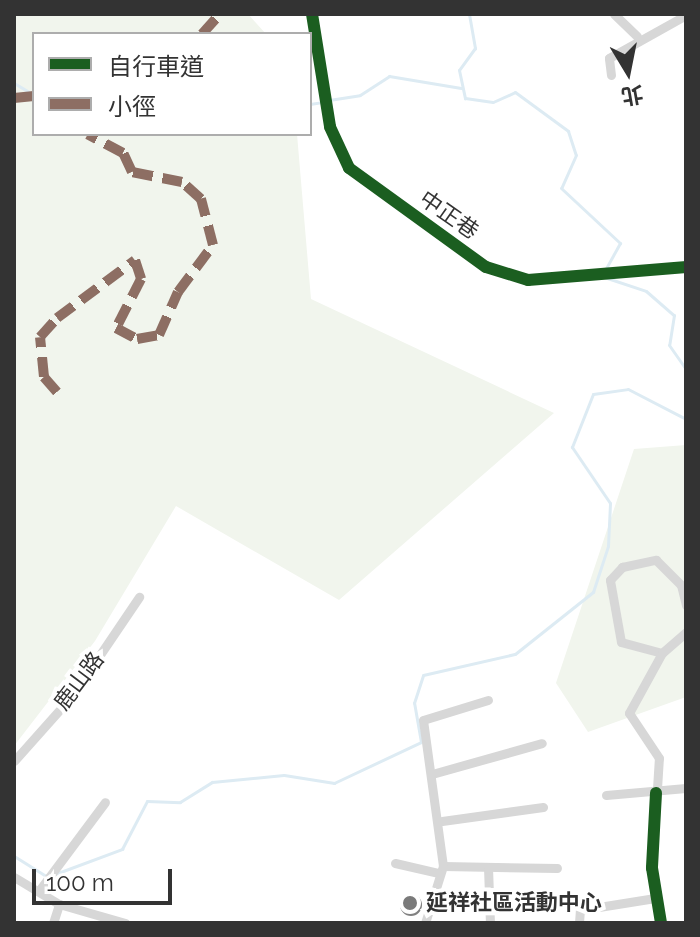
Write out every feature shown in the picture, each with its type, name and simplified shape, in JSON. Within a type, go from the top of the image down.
[{"type":"street","name":"中正巷","points":[[312,14],[326,107],[349,168],[486,267],[528,280],[686,267]]},
{"type":"street","points":[[614,14],[637,36]]},
{"type":"street","points":[[611,75],[609,58],[637,36],[686,15]]},
{"type":"street","points":[[662,653],[621,642],[608,602],[610,580],[622,567],[656,560],[681,585],[686,605]]},
{"type":"street","name":"鹿山路","points":[[14,761],[72,696],[139,597]]},
{"type":"street","points":[[661,923],[655,898],[659,758],[629,713],[662,653],[686,632]]},
{"type":"street","points":[[425,923],[441,870],[442,821],[423,720],[488,700]]},
{"type":"street","points":[[432,774],[542,743]]},
{"type":"street","points":[[606,795],[686,788]]},
{"type":"street","points":[[41,888],[105,802]]},
{"type":"street","points":[[442,821],[543,807]]},
{"type":"street","points":[[395,863],[441,870],[557,868]]},
{"type":"street","points":[[488,867],[490,923]]},
{"type":"street","points":[[14,877],[41,888],[59,904],[125,923]]},
{"type":"street","points":[[579,923],[580,910],[655,898]]},
{"type":"street","points":[[53,923],[59,904]]},
{"type":"shaded area","points":[[14,14],[248,14],[264,32],[32,32],[32,136],[297,136],[311,299],[554,413],[339,600],[176,506],[95,641],[14,746]]},
{"type":"shaded area","points":[[686,445],[686,697],[588,732],[556,683],[634,449]]},
{"type":"building","name":"延祥社區活動中心","points":[[411,894],[419,897],[422,905],[419,913],[411,916],[403,913],[400,905],[403,897]]},
{"type":"waterway","points":[[469,14],[475,48],[459,70],[465,98],[493,102],[515,92],[568,131],[576,155],[561,188],[620,243],[605,270]]},
{"type":"waterway","points":[[329,100],[360,95],[389,76],[461,88]]},
{"type":"waterway","points":[[14,83],[32,94]]},
{"type":"waterway","points":[[312,104],[322,102]]},
{"type":"waterway","points":[[604,277],[646,291],[674,315],[669,345],[686,369]]},
{"type":"waterway","points":[[55,874],[122,849],[147,801],[180,802],[212,782],[284,775],[334,783],[421,742],[414,703],[423,675],[515,654],[593,592],[608,546],[610,503],[572,447],[593,394],[628,389],[686,419]]},
{"type":"waterway","points":[[14,856],[47,877]]},
{"type":"marked path","points":[[204,32],[220,14]]},
{"type":"marked path","points":[[14,98],[32,96]]},
{"type":"marked path","points":[[57,392],[44,377],[40,337],[57,318],[135,260],[141,279],[116,328],[137,339],[159,335],[178,292],[213,245],[201,199],[182,182],[132,172],[123,153],[92,136]]},
{"type":"cycle path","points":[[312,14],[330,127],[349,168],[486,267],[528,280],[686,267]]},
{"type":"cycle path","points":[[656,793],[652,868],[661,923]]},
{"type":"place","name":"延祥社區活動中心","points":[[410,903]]}]
